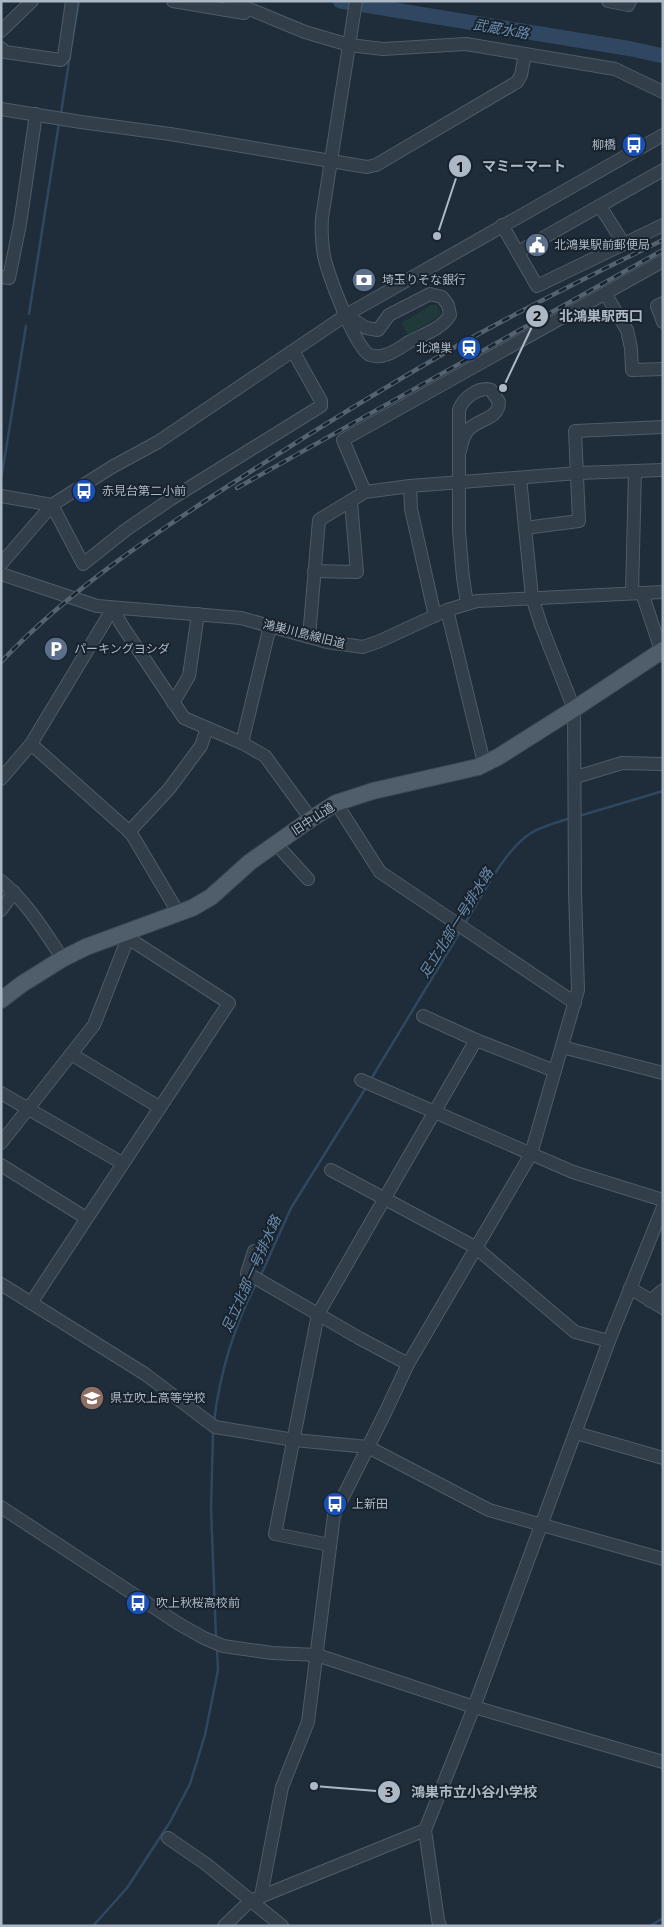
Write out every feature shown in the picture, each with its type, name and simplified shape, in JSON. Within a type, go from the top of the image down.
[{"type":"main road","name":"旧中山道","points":[[1,1000],[22,984],[86,947],[127,936],[192,908],[211,897],[250,862],[336,803],[373,791],[484,764],[662,653]]},
{"type":"street","points":[[1,31],[32,1]]},
{"type":"street","points":[[1,48],[5,52],[61,60],[64,56],[72,1]]},
{"type":"street","points":[[173,1],[261,16]]},
{"type":"street","points":[[230,1],[246,7],[261,16],[323,39],[350,41],[383,49],[466,44],[615,69],[663,92]]},
{"type":"street","points":[[346,315],[366,328],[378,330],[389,315],[430,294],[442,297],[450,310],[450,315],[444,323],[392,352],[377,356],[372,355],[364,350],[349,325],[328,271],[322,245],[322,218],[356,1]]},
{"type":"street","points":[[608,1],[628,5],[630,1]]},
{"type":"street","points":[[1,109],[367,167],[376,165],[517,82],[521,75],[525,54]]},
{"type":"street","points":[[1,277],[9,278],[20,224],[36,114]]},
{"type":"street","points":[[1,564],[52,505],[112,467],[158,442],[346,315],[663,135]]},
{"type":"street","points":[[518,252],[663,170]]},
{"type":"street","points":[[600,206],[624,244]]},
{"type":"street","points":[[502,225],[537,286],[663,225]]},
{"type":"street","points":[[365,492],[343,440],[663,261]]},
{"type":"street","points":[[605,293],[627,330],[631,348],[632,370],[663,369]]},
{"type":"street","points":[[663,302],[657,306],[663,322]]},
{"type":"street","points":[[52,505],[83,564],[127,529],[171,499],[321,406],[321,400],[293,351]]},
{"type":"street","points":[[460,451],[464,436],[469,429],[475,424],[491,417],[497,410],[499,402],[492,390],[481,390],[466,399],[460,406],[459,438],[460,554],[467,603]]},
{"type":"street","points":[[525,528],[579,521],[575,431],[663,426]]},
{"type":"street","points":[[309,637],[319,520],[365,492],[460,482],[663,470]]},
{"type":"street","points":[[635,471],[637,593],[662,653]]},
{"type":"street","points":[[255,1898],[282,1787],[308,1722],[334,1515],[408,1364],[531,1154],[578,990],[575,892],[576,777],[574,709],[532,597],[520,478]]},
{"type":"street","points":[[410,486],[411,508],[484,764]]},
{"type":"street","points":[[1,496],[52,505]]},
{"type":"street","points":[[314,571],[357,572],[351,502]]},
{"type":"street","name":"鴻巣川島線旧道","points":[[1,574],[97,606],[241,618],[327,642],[363,647],[380,642],[441,613],[467,603],[487,599],[663,592]]},
{"type":"street","points":[[113,608],[121,624],[184,718],[242,742],[265,756],[311,819]]},
{"type":"street","points":[[1,779],[31,744],[113,608]]},
{"type":"street","points":[[173,703],[189,676],[198,614]]},
{"type":"street","points":[[242,742],[270,626]]},
{"type":"street","points":[[129,832],[169,789],[201,746],[207,728]]},
{"type":"street","points":[[31,744],[129,832],[179,914]]},
{"type":"street","points":[[576,777],[622,763],[663,764]]},
{"type":"street","points":[[336,803],[380,872],[575,1003]]},
{"type":"street","points":[[276,844],[308,879]]},
{"type":"street","points":[[1,881],[14,892],[38,921],[63,959]]},
{"type":"street","points":[[1,910],[14,892]]},
{"type":"street","points":[[1,1143],[94,1025],[127,936],[229,1003],[30,1303]]},
{"type":"street","points":[[423,1016],[476,1040],[556,1072]]},
{"type":"street","points":[[330,1545],[275,1534],[318,1314],[476,1040]]},
{"type":"street","points":[[562,1047],[663,1073]]},
{"type":"street","points":[[71,1054],[159,1107]]},
{"type":"street","points":[[366,1082],[573,1172],[663,1200]]},
{"type":"street","points":[[1,1093],[122,1163]]},
{"type":"street","points":[[1,1165],[86,1218]]},
{"type":"street","points":[[331,1170],[475,1247],[575,1332],[609,1341]]},
{"type":"street","points":[[437,1924],[425,1830],[474,1707],[609,1341],[663,1207]]},
{"type":"street","points":[[254,1251],[247,1273],[358,1338],[408,1364]]},
{"type":"street","points":[[1,1284],[145,1374],[215,1427],[294,1440],[368,1447],[482,1507],[663,1559]]},
{"type":"street","points":[[630,1288],[663,1308]]},
{"type":"street","points":[[650,1301],[663,1290]]},
{"type":"street","points":[[576,1433],[663,1458]]},
{"type":"street","points":[[1,1507],[179,1624],[223,1646],[272,1653],[316,1655],[474,1707],[663,1762]]},
{"type":"street","points":[[224,1926],[255,1898],[425,1830]]},
{"type":"street","points":[[168,1838],[255,1898],[282,1926]]},
{"type":"green space","points":[[431,305],[437,305],[441,314],[439,317],[408,335],[401,323]]},
{"type":"waterway","points":[[72,42],[79,1]]},
{"type":"waterway","name":"武蔵水路","points":[[340,1],[632,49],[663,56]]},
{"type":"waterway","points":[[61,113],[70,55]]},
{"type":"waterway","points":[[29,314],[59,123]]},
{"type":"waterway","points":[[1,480],[26,326]]},
{"type":"waterway","name":"足立北部一号排水路","points":[[579,816],[663,791]]},
{"type":"waterway","name":"足立北部一号排水路","points":[[464,925],[502,862],[521,841],[540,828],[571,818]]},
{"type":"waterway","name":"足立北部一号排水路","points":[[371,1079],[460,932]]},
{"type":"waterway","name":"足立北部一号排水路","points":[[260,1277],[291,1208],[367,1086]]},
{"type":"waterway","name":"足立北部一号排水路","points":[[214,1421],[229,1351],[241,1317],[256,1284]]},
{"type":"waterway","name":"足立北部一号排水路","points":[[213,1432],[211,1508],[216,1638]]},
{"type":"waterway","name":"足立北部一号排水路","points":[[93,1926],[127,1888],[170,1822],[190,1784],[205,1735],[218,1670],[217,1649]]},
{"type":"waterway","points":[[650,1926],[663,1918]]},
{"type":"railway","points":[[1,662],[55,610],[114,563],[176,520],[319,428],[506,319],[663,240]]},
{"type":"railway","points":[[237,488],[663,250]]},
{"type":"place","name":"柳橋","points":[[634,145]]},
{"type":"place","name":"マミーマート","points":[[437,236]]},
{"type":"place","name":"北鴻巣駅前郵便局","points":[[537,245]]},
{"type":"place","name":"埼玉りそな銀行","points":[[364,280]]},
{"type":"place","name":"北鴻巣","points":[[469,348]]},
{"type":"place","name":"北鴻巣駅西口","points":[[503,388]]},
{"type":"place","name":"赤見台第二小前","points":[[84,491]]},
{"type":"place","name":"パーキングヨシダ","points":[[56,649]]},
{"type":"place","name":"県立吹上高等学校","points":[[92,1398]]},
{"type":"place","name":"上新田","points":[[335,1504]]},
{"type":"place","name":"吹上秋桜高校前","points":[[138,1603]]},
{"type":"place","name":"鴻巣市立小谷小学校","points":[[314,1786]]}]
